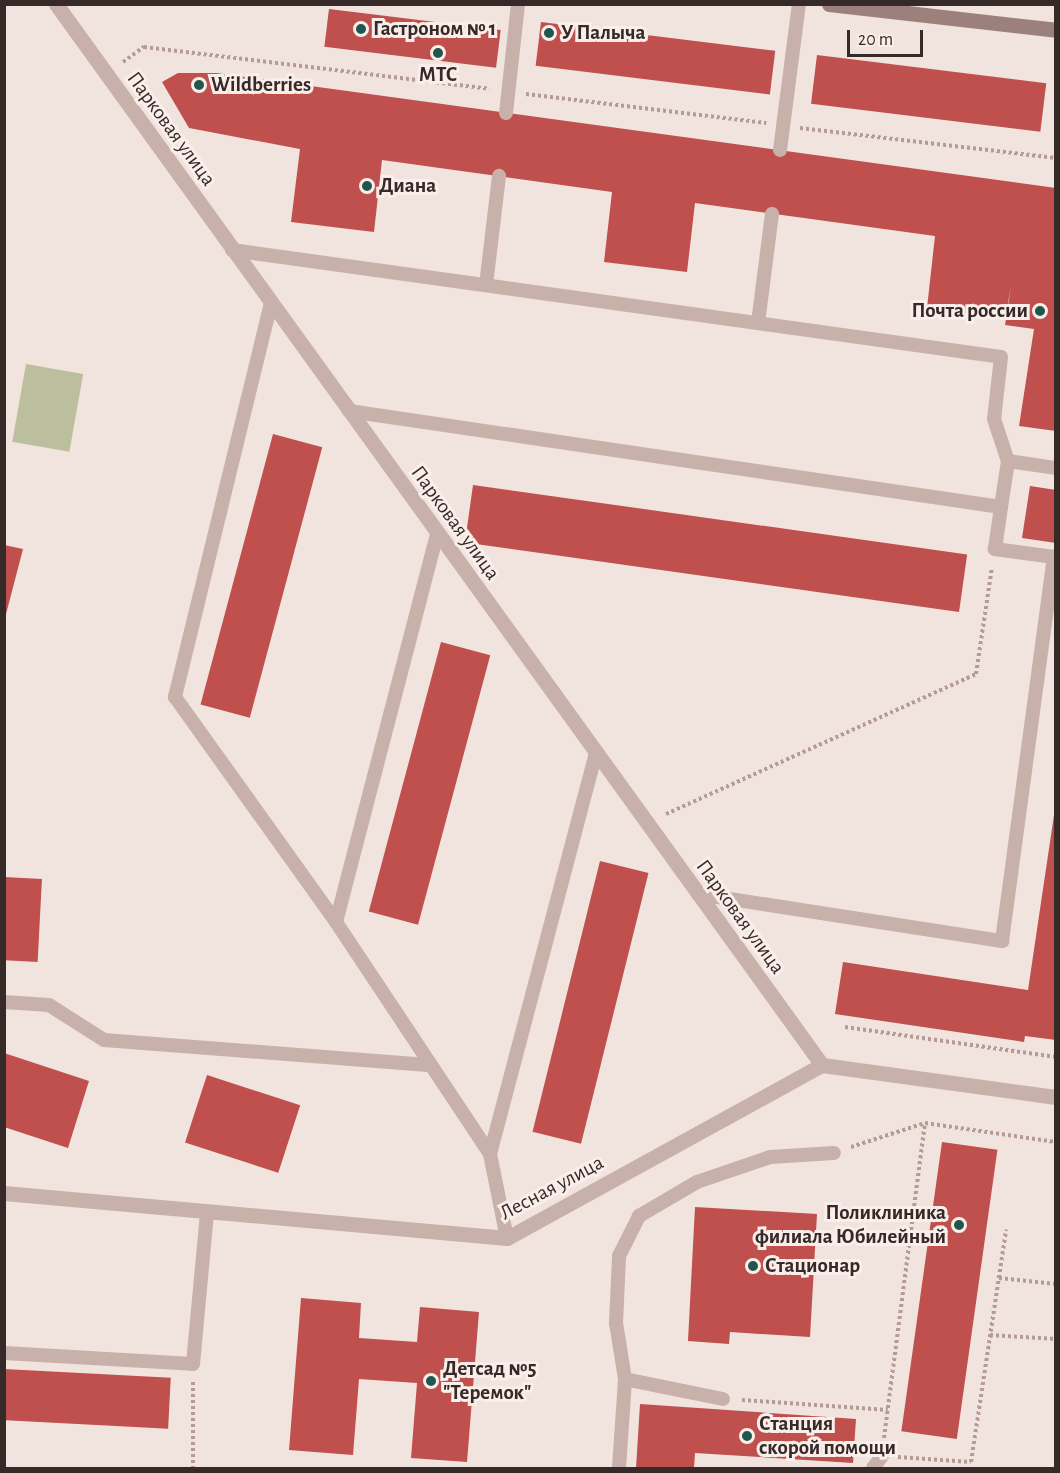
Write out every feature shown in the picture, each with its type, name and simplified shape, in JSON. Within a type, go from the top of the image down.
[{"type":"main road","points":[[829,4],[1056,30]]},
{"type":"street","name":"Парковая улица","points":[[56,4],[822,1065]]},
{"type":"street","points":[[822,1065],[1056,1097]]},
{"type":"street","name":"Лесная улица","points":[[4,1193],[507,1238],[822,1065]]},
{"type":"lane","points":[[506,113],[518,4]]},
{"type":"lane","points":[[780,150],[799,4]]},
{"type":"lane","points":[[486,285],[498,176]]},
{"type":"lane","points":[[758,323],[772,214]]},
{"type":"lane","points":[[232,250],[1000,357],[994,418],[1008,461],[994,549],[1054,557],[1002,941],[698,894]]},
{"type":"lane","points":[[271,303],[175,697],[336,922],[490,1154],[507,1238]]},
{"type":"lane","points":[[349,411],[1000,507]]},
{"type":"lane","points":[[1008,461],[1056,468]]},
{"type":"lane","points":[[336,922],[438,534]]},
{"type":"lane","points":[[490,1154],[596,753]]},
{"type":"lane","points":[[4,1002],[49,1005],[104,1040],[431,1065]]},
{"type":"lane","points":[[619,1468],[625,1379],[616,1323],[620,1256],[639,1216],[697,1182],[770,1157],[834,1153]]},
{"type":"lane","points":[[4,1353],[193,1364],[207,1212]]},
{"type":"lane","points":[[625,1379],[723,1399]]},
{"type":"lane","points":[[873,1468],[882,1456]]},
{"type":"path","points":[[144,47],[1056,158]]},
{"type":"path","points":[[646,823],[976,674],[994,549]]},
{"type":"path","points":[[845,1028],[1056,1057]]},
{"type":"path","points":[[834,1153],[925,1123],[1056,1142]]},
{"type":"path","points":[[925,1123],[882,1456],[971,1462],[1006,1230]]},
{"type":"path","points":[[999,1278],[1056,1284]]},
{"type":"path","points":[[990,1335],[1056,1339]]},
{"type":"path","points":[[193,1364],[193,1468]]},
{"type":"path","points":[[723,1399],[888,1410]]},
{"type":"green space","points":[[26,364],[83,374],[69,452],[12,442]]},
{"type":"building","points":[[329,9],[501,30],[496,68],[324,47]]},
{"type":"building","points":[[541,22],[775,51],[770,94],[536,66]]},
{"type":"building","points":[[817,55],[1046,83],[1040,132],[811,104]]},
{"type":"building","points":[[178,73],[216,73],[1056,188],[1056,431],[1019,426],[1034,329],[1005,325],[1011,286],[1005,319],[927,308],[935,236],[695,203],[687,272],[604,262],[612,192],[382,160],[374,232],[291,222],[300,149],[189,128],[162,82]]},
{"type":"building","points":[[273,434],[322,447],[250,718],[201,704]]},
{"type":"building","points":[[473,485],[967,554],[959,612],[465,542]]},
{"type":"building","points":[[1030,486],[1056,490],[1056,543],[1022,538]]},
{"type":"building","points":[[4,545],[23,549],[5,618],[4,618]]},
{"type":"building","points":[[441,642],[490,655],[418,925],[369,911]]},
{"type":"building","points":[[1054,815],[1056,1040],[1025,1036],[1024,1042],[835,1014],[843,962],[1028,990]]},
{"type":"building","points":[[600,861],[649,873],[581,1144],[533,1132]]},
{"type":"building","points":[[4,877],[42,879],[38,962],[4,960]]},
{"type":"building","points":[[4,1053],[89,1081],[68,1148],[4,1127]]},
{"type":"building","points":[[207,1075],[300,1105],[278,1173],[185,1143]]},
{"type":"building","name":"Поликлиника филиала Юбилейный","points":[[942,1142],[997,1150],[957,1439],[901,1431]]},
{"type":"building","name":"Стационар","points":[[695,1207],[817,1214],[810,1337],[730,1332],[729,1344],[688,1341]]},
{"type":"building","name":"Детсад №5 \"Теремок\"","points":[[301,1298],[361,1303],[359,1338],[417,1342],[420,1307],[479,1312],[467,1462],[411,1458],[417,1383],[359,1379],[353,1455],[289,1450]]},
{"type":"building","points":[[4,1369],[171,1378],[168,1429],[4,1420]]},
{"type":"building","name":"Станция скорой помощи","points":[[640,1404],[856,1419],[853,1463],[695,1453],[694,1468],[636,1468]]},
{"type":"place","name":"Гастроном № 1","points":[[361,29]]},
{"type":"place","name":"У Палыча","points":[[549,33]]},
{"type":"place","name":"МТС","points":[[438,53]]},
{"type":"place","name":"Wildberries","points":[[199,85]]},
{"type":"place","name":"Диана","points":[[367,186]]},
{"type":"place","name":"Почта россии","points":[[1040,311]]},
{"type":"place","name":"Поликлиника филиала Юбилейный","points":[[959,1225]]},
{"type":"place","name":"Стационар","points":[[753,1266]]},
{"type":"place","name":"Детсад №5 \"Теремок\"","points":[[431,1381]]},
{"type":"place","name":"Станция скорой помощи","points":[[747,1436]]}]
